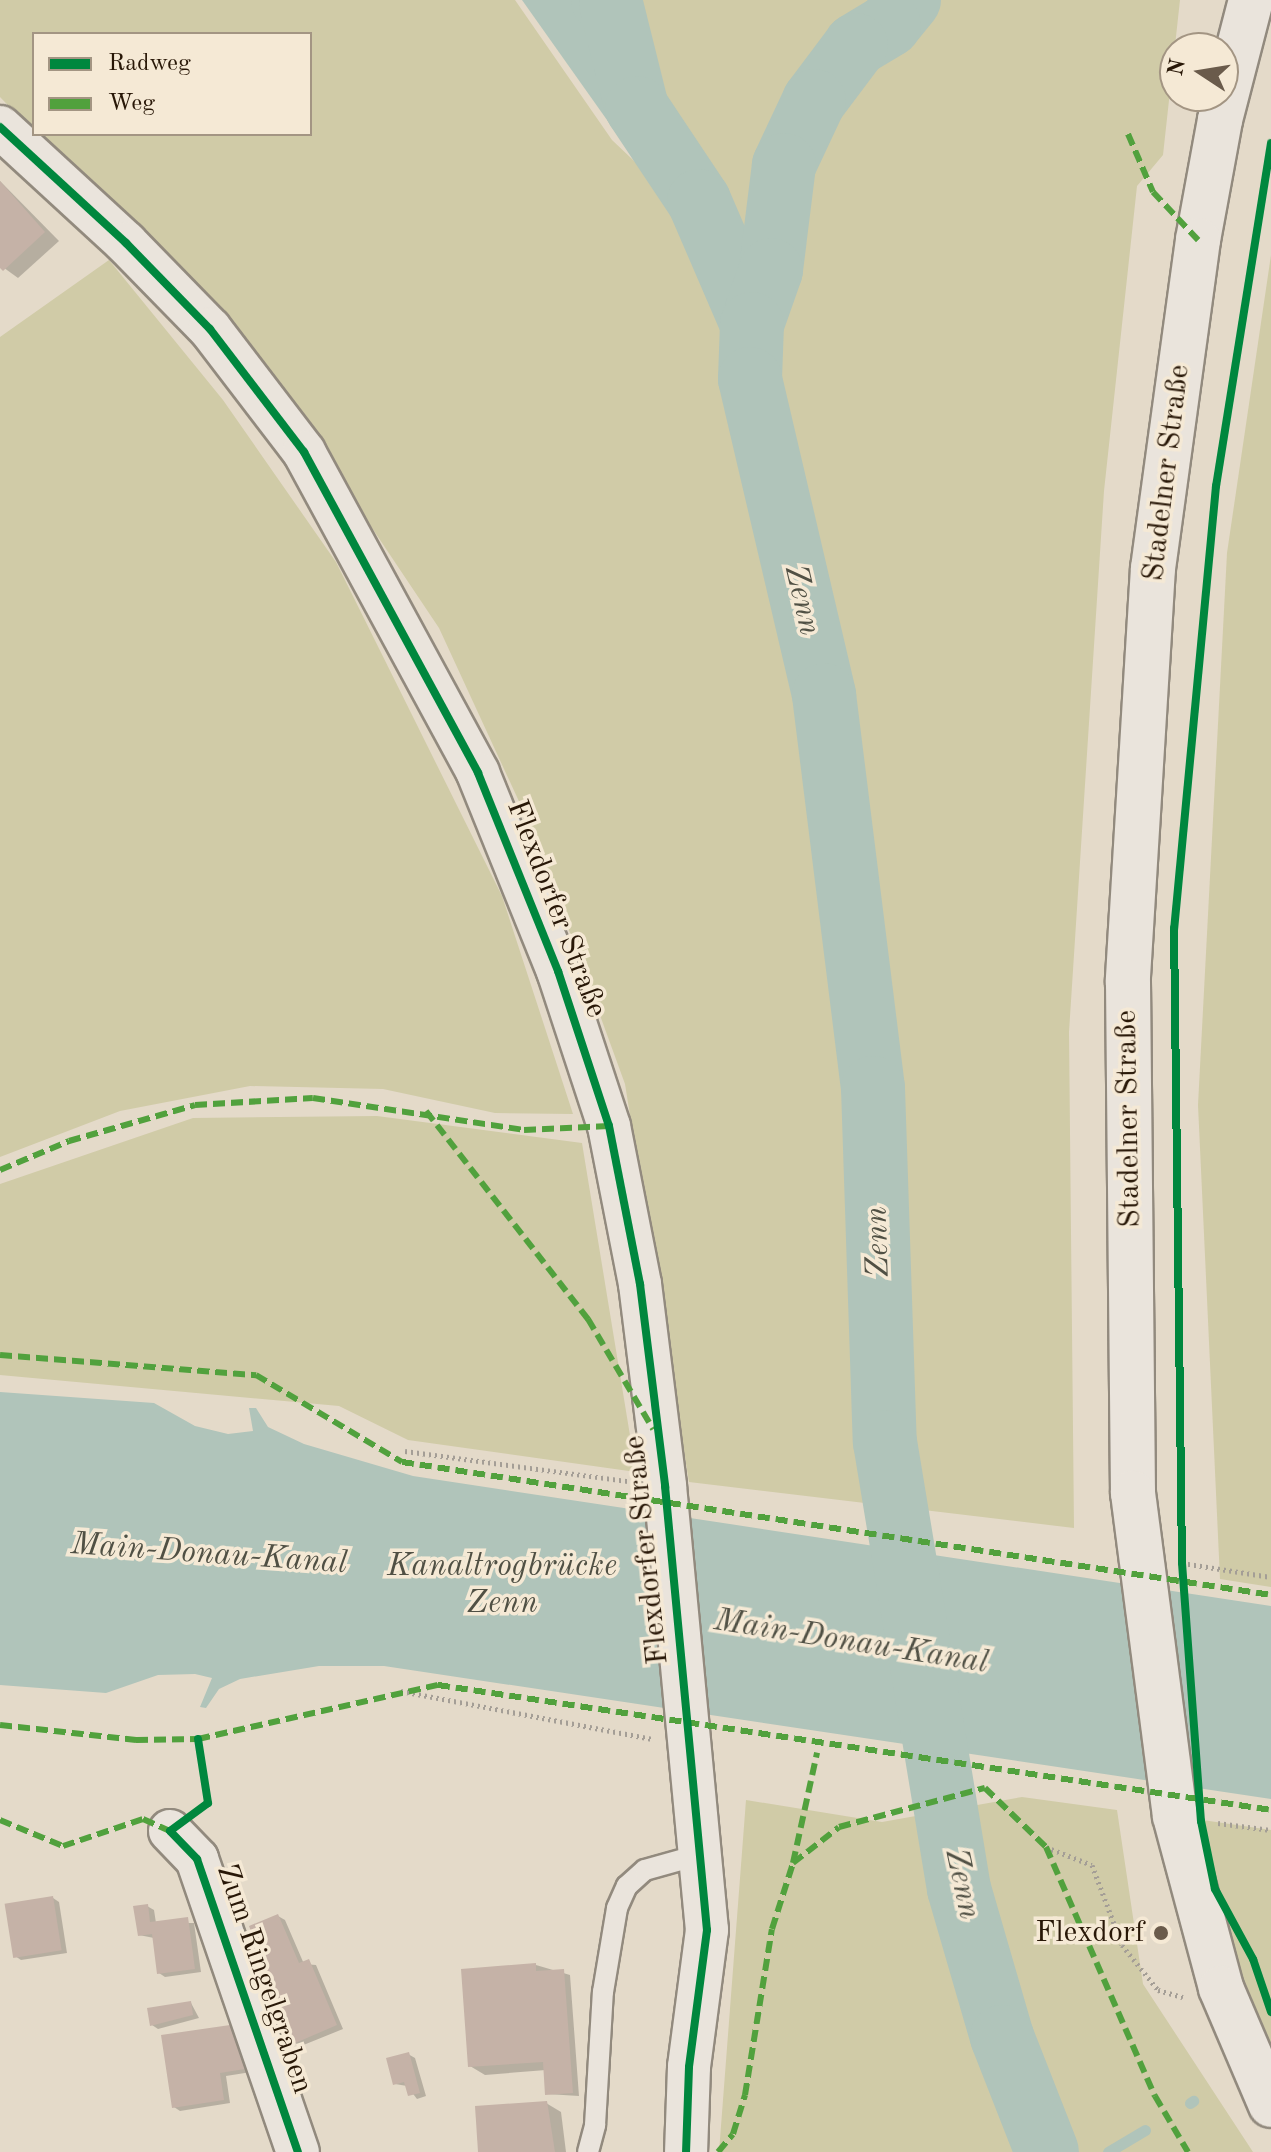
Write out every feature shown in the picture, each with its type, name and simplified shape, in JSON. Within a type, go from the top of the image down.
[{"type":"main road","points":[[1224,32],[1225,0]]},
{"type":"main road","name":"Stadelner Straße","points":[[1239,42],[1251,0]]},
{"type":"main road","name":"Stadelner Straße","points":[[1219,112],[1153,568],[1128,982],[1133,1493],[1175,1816],[1216,1973],[1271,2105]]},
{"type":"street","name":"Flexdorfer Straße","points":[[0,127],[126,243],[210,329],[304,452],[478,773],[558,971],[609,1126],[640,1284],[665,1486],[707,1930],[689,2067],[686,2152]]},
{"type":"street","name":"Zum Ringelgraben","points":[[170,1831],[197,1859],[298,2152]]},
{"type":"lane","points":[[588,2152],[595,2125],[603,1992],[617,1908],[627,1886],[645,1870],[702,1854]]},
{"type":"path","points":[[405,1451],[665,1486]]},
{"type":"path","points":[[1182,1563],[1271,1577]]},
{"type":"path","points":[[401,1691],[691,1746]]},
{"type":"path","points":[[1215,1823],[1271,1830]]},
{"type":"path","points":[[1046,1847],[1092,1865],[1122,1945],[1158,1990]]},
{"type":"shaded area","points":[[0,0],[515,0],[612,140],[749,270],[657,109],[627,0],[1180,0],[1176,32],[1159,32],[1159,112],[1168,112],[1163,155],[1137,186],[1104,491],[1069,1032],[1074,1528],[689,1482],[625,1084],[534,834],[439,628],[293,410],[38,136],[312,136],[312,32],[32,32],[32,130],[0,97]]},
{"type":"shaded area","points":[[1271,255],[1271,1587],[1220,1579],[1198,1105],[1227,553]]},
{"type":"shaded area","points":[[109,260],[223,400],[336,562],[502,896],[573,1114],[495,1113],[383,1089],[250,1086],[120,1111],[0,1157],[0,337]]},
{"type":"shaded area","points":[[377,1116],[582,1143],[636,1472],[408,1440],[339,1406],[0,1375],[0,1184],[193,1118]]},
{"type":"shaded area","points":[[1022,1797],[1117,1810],[1143,1984],[1253,2152],[719,2152],[746,1800],[882,1822]]},
{"type":"shaded area","points":[[1175,1816],[1271,1830],[1271,2105]]},
{"type":"water","points":[[522,0],[627,0],[657,109],[651,134],[639,149],[624,144]]},
{"type":"water","name":"Kanaltrogbrücke Zenn","points":[[0,1392],[154,1403],[195,1426],[228,1434],[253,1431],[249,1408],[256,1408],[268,1427],[304,1444],[413,1476],[1271,1606],[1271,1799],[384,1666],[319,1666],[240,1679],[219,1689],[206,1708],[200,1707],[212,1678],[195,1674],[158,1675],[106,1693],[0,1685]]},
{"type":"building","points":[[0,181],[45,232],[3,271],[0,268]]},
{"type":"building","points":[[53,1896],[62,1950],[13,1958],[5,1904]]},
{"type":"building","points":[[148,1904],[150,1922],[188,1917],[195,1969],[157,1974],[152,1934],[138,1936],[133,1906]]},
{"type":"building","points":[[278,1914],[299,1963],[309,1959],[337,2025],[293,2044],[249,1926]]},
{"type":"building","points":[[536,1963],[536,1971],[564,1969],[573,2093],[545,2095],[543,2062],[468,2067],[461,1969]]},
{"type":"building","points":[[191,2001],[193,2015],[150,2026],[147,2008]]},
{"type":"building","points":[[244,2023],[251,2068],[220,2073],[224,2100],[172,2108],[161,2035]]},
{"type":"building","points":[[409,2052],[420,2093],[408,2096],[404,2082],[393,2085],[386,2058]]},
{"type":"building","points":[[547,2101],[555,2152],[478,2152],[475,2106]]},
{"type":"waterway","name":"Zenn","points":[[603,0],[611,4],[637,108],[699,201],[752,324]]},
{"type":"waterway","name":"Zenn","points":[[909,0],[889,25],[856,45],[814,101],[784,165],[771,270],[752,324],[750,379],[824,695],[873,1088],[885,1442],[959,1889],[1002,2037],[1047,2152]]},
{"type":"waterway","points":[[1108,2152],[1145,2130]]},
{"type":"marked path","points":[[1128,134],[1153,192],[1198,240]]},
{"type":"marked path","points":[[0,1170],[69,1141],[195,1105],[313,1098],[524,1130],[609,1126]]},
{"type":"marked path","points":[[426,1111],[588,1319],[653,1429]]},
{"type":"marked path","points":[[0,1355],[256,1375],[402,1462],[1271,1595]]},
{"type":"marked path","points":[[0,1725],[136,1740],[198,1739],[438,1685],[1271,1810]]},
{"type":"marked path","points":[[793,1863],[817,1753]]},
{"type":"marked path","points":[[718,2152],[733,2134],[745,2095],[772,1929],[793,1863],[839,1827],[985,1788],[1046,1847],[1155,2096],[1188,2152]]},
{"type":"marked path","points":[[0,1820],[63,1846],[143,1819],[170,1831],[176,1827]]},
{"type":"cycle path","points":[[0,127],[126,243],[210,329],[304,452],[478,773],[558,971],[609,1126],[640,1284],[665,1486],[707,1930],[689,2067],[686,2152]]},
{"type":"cycle path","points":[[1271,143],[1216,486],[1174,928],[1182,1563],[1201,1821],[1215,1889],[1253,1959],[1271,2012]]},
{"type":"cycle path","points":[[198,1739],[208,1803],[170,1831],[197,1859],[298,2152]]},
{"type":"place","name":"Flexdorf","points":[[1161,1933]]},
{"type":"water label","name":"Main-Donau-Kanal","points":[[209,1555]]},
{"type":"water label","name":"Main-Donau-Kanal","points":[[851,1643]]}]
